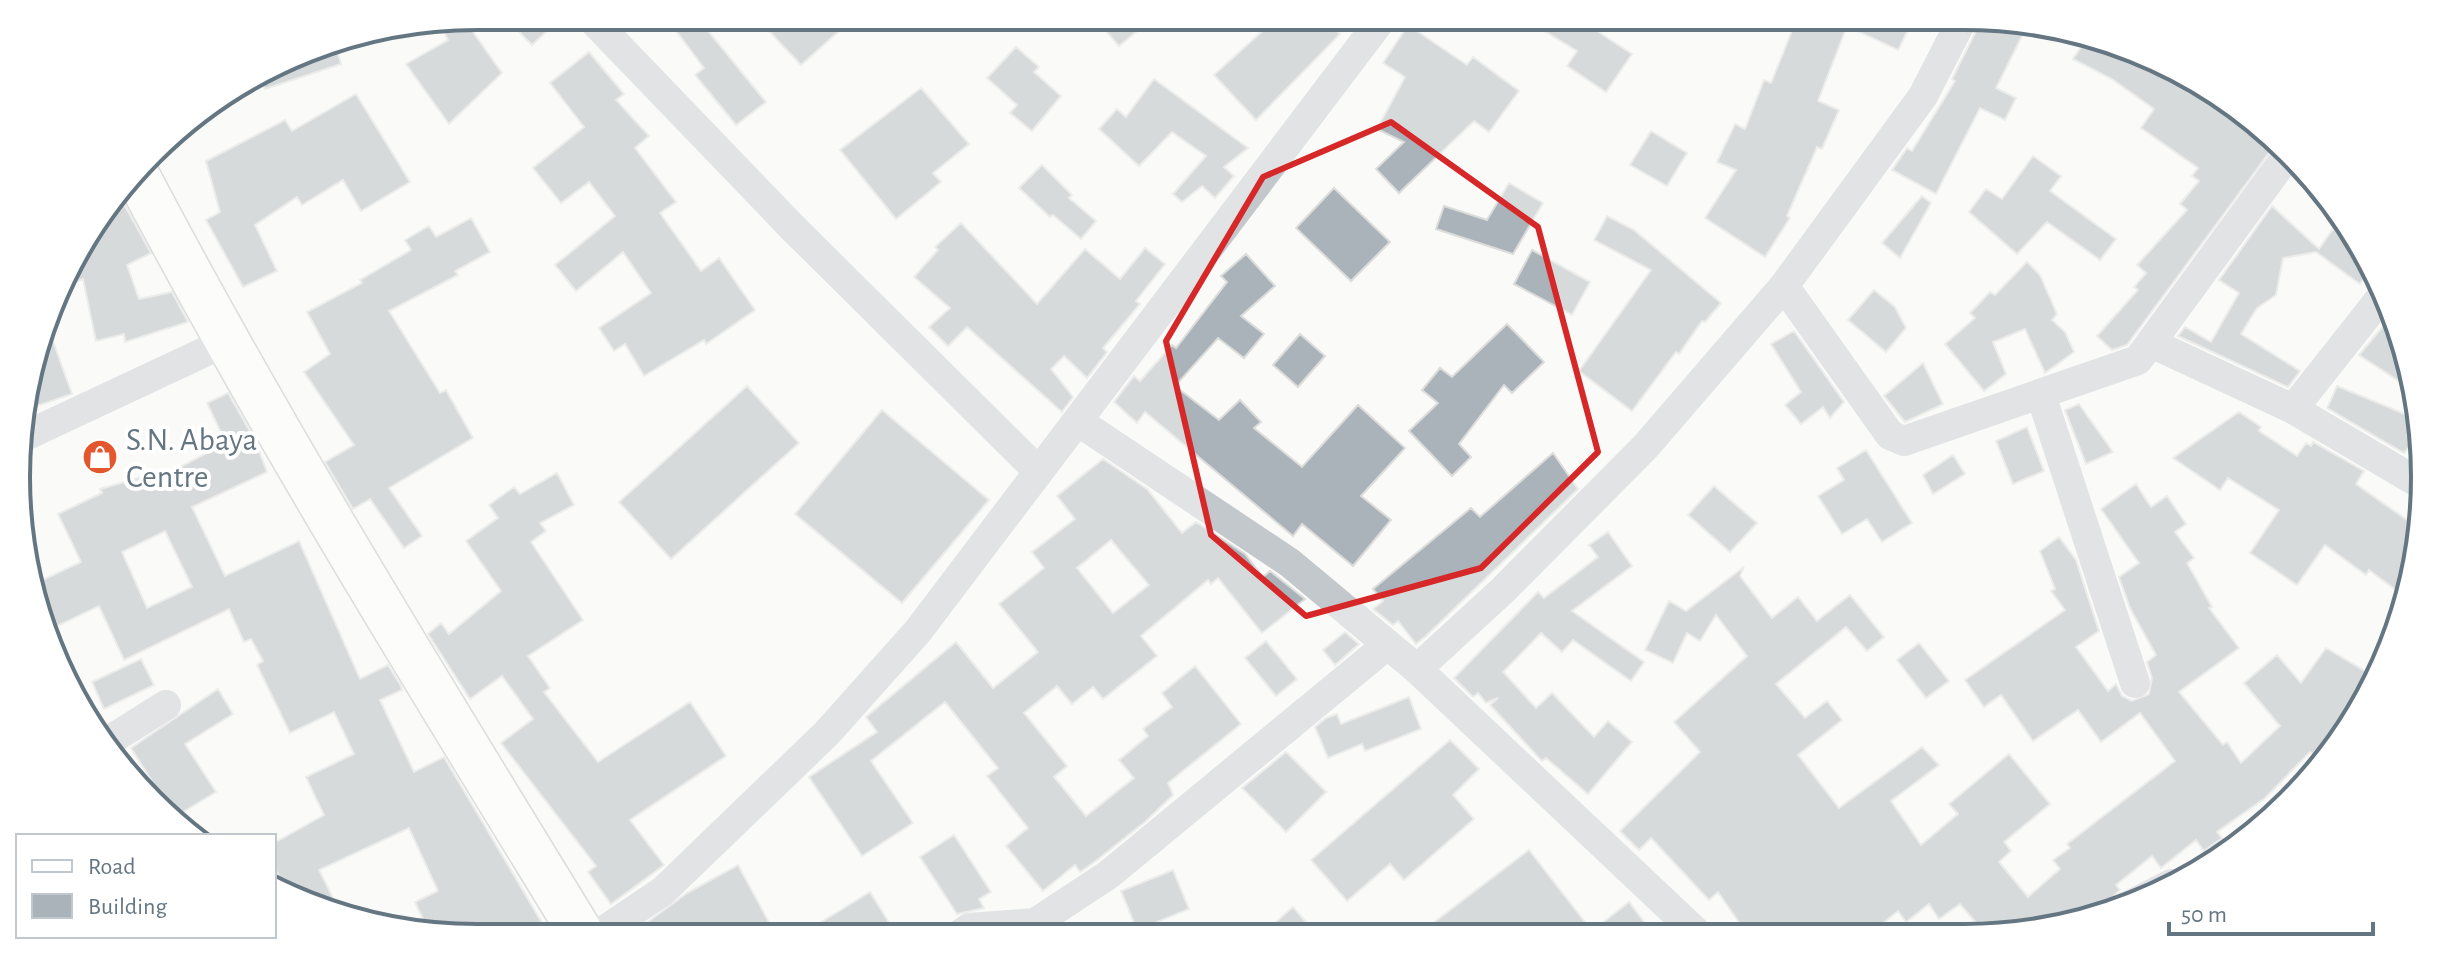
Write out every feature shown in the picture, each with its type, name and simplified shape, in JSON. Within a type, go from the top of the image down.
[{"type":"main road","points":[[141,182],[228,341],[394,626],[575,924]]},
{"type":"street","points":[[602,30],[792,227],[1037,470]]},
{"type":"street","points":[[614,924],[663,891],[827,733],[918,631],[1037,470],[1079,422],[1372,30]]},
{"type":"street","points":[[1417,669],[1502,591],[1646,446],[1784,286],[1923,96],[1957,30]]},
{"type":"street","points":[[1784,286],[1890,435],[1904,441],[2138,360],[2282,163]]},
{"type":"street","points":[[2293,409],[2376,304]]},
{"type":"street","points":[[33,433],[228,341]]},
{"type":"street","points":[[2151,343],[2293,409],[2411,478]]},
{"type":"street","points":[[2041,395],[2135,683]]},
{"type":"street","points":[[1079,422],[1290,563],[1417,669],[1687,924]]},
{"type":"street","points":[[1022,924],[1035,923],[1108,875],[1387,645]]},
{"type":"street","points":[[114,738],[166,705]]},
{"type":"highlighted area","points":[[1391,122],[1538,227],[1598,452],[1481,568],[1306,616],[1211,535],[1166,341],[1263,177]]},
{"type":"building","points":[[472,30],[502,73],[449,124],[406,64],[448,40],[444,31]]},
{"type":"building","points":[[518,30],[548,30],[532,45]]},
{"type":"building","points":[[676,30],[707,30],[766,102],[736,125],[695,75],[704,68]]},
{"type":"building","points":[[836,30],[838,32],[801,65],[770,32]]},
{"type":"building","points":[[1105,30],[1138,30],[1119,46]]},
{"type":"building","points":[[1264,30],[1336,30],[1340,34],[1256,120],[1214,75]]},
{"type":"building","points":[[1405,30],[1415,30],[1467,65],[1473,57],[1519,91],[1489,132],[1474,121],[1399,193],[1376,169],[1404,142],[1377,129],[1405,77],[1383,63]]},
{"type":"building","points":[[1543,30],[1595,30],[1632,54],[1606,92],[1567,66],[1577,51]]},
{"type":"building","points":[[1792,30],[1845,30],[1818,101],[1839,110],[1822,149],[1817,147],[1787,216],[1790,218],[1765,257],[1705,218],[1736,170],[1717,162],[1735,124],[1745,129],[1764,80],[1771,83]]},
{"type":"building","points":[[1856,30],[1908,30],[1898,50]]},
{"type":"building","points":[[1976,30],[2023,34],[1996,88],[2016,98],[2005,120],[1980,108],[1936,194],[1892,170],[1907,148],[1912,151],[1955,81],[1952,79]]},
{"type":"building","points":[[2082,46],[2162,76],[2212,105],[2270,151],[2127,345],[2112,350],[2097,336],[2138,290],[2134,287],[2146,273],[2137,265],[2187,210],[2180,204],[2199,181],[2192,176],[2198,168],[2141,128],[2154,109],[2112,79],[2073,59]]},
{"type":"building","points":[[1016,47],[1039,67],[1034,72],[1061,96],[1032,131],[1010,113],[1017,105],[987,78]]},
{"type":"building","points":[[589,52],[624,94],[616,100],[649,136],[635,148],[676,202],[660,213],[701,271],[719,258],[755,310],[706,344],[704,340],[644,376],[625,344],[614,351],[599,328],[651,293],[623,252],[576,291],[555,265],[615,216],[589,182],[561,203],[533,168],[584,127],[550,83]]},
{"type":"building","points":[[338,53],[341,64],[265,89],[263,85],[279,76]]},
{"type":"building","points":[[1154,79],[1248,148],[1224,167],[1234,176],[1215,198],[1202,186],[1182,202],[1173,194],[1206,156],[1172,132],[1139,166],[1099,129],[1117,109],[1126,117]]},
{"type":"building","points":[[921,88],[969,144],[933,173],[941,182],[896,219],[840,150]]},
{"type":"building","points":[[356,94],[410,182],[361,211],[343,180],[302,205],[297,197],[255,225],[277,271],[243,287],[206,220],[220,212],[206,161],[285,120],[292,131]]},
{"type":"building","points":[[1651,131],[1687,153],[1667,186],[1630,165]]},
{"type":"building","points":[[2033,156],[2061,176],[2050,191],[2116,239],[2100,260],[2047,222],[2017,254],[1969,212],[1986,189],[2002,199]]},
{"type":"building","points":[[1042,165],[1072,195],[1069,198],[1096,221],[1081,239],[1053,215],[1050,217],[1019,188]]},
{"type":"building","points":[[1509,183],[1543,203],[1513,254],[1436,229],[1444,206],[1487,220]]},
{"type":"building","points":[[1334,188],[1390,242],[1351,281],[1296,228]]},
{"type":"building","points":[[1922,196],[1931,203],[1900,258],[1882,243]]},
{"type":"building","points":[[122,205],[151,253],[127,265],[139,299],[172,292],[188,322],[125,342],[124,334],[96,341],[83,279],[75,282]]},
{"type":"building","points":[[2272,206],[2319,249],[2333,229],[2338,233],[2364,278],[2360,284],[2316,252],[2283,258],[2276,295],[2257,308],[2241,334],[2300,371],[2288,387],[2178,336],[2185,327],[2211,342],[2239,293],[2219,280]]},
{"type":"building","points":[[1607,216],[1634,230],[1721,303],[1705,322],[1702,321],[1679,354],[1676,352],[1632,411],[1579,371],[1651,270],[1594,240]]},
{"type":"building","points":[[471,218],[490,252],[455,271],[458,275],[389,311],[440,393],[446,390],[473,438],[389,488],[422,536],[404,548],[370,499],[353,509],[325,462],[354,445],[304,372],[330,354],[307,312],[362,283],[360,280],[411,250],[405,240],[429,226],[436,237]]},
{"type":"building","points":[[961,223],[1037,304],[1085,249],[1120,279],[1145,248],[1165,264],[1136,301],[1140,304],[1103,348],[1107,352],[1087,378],[1064,356],[1051,369],[1073,397],[1062,412],[967,327],[948,346],[929,327],[950,308],[914,277],[938,250],[935,247]]},
{"type":"building","points":[[1532,250],[1590,282],[1572,315],[1514,284]]},
{"type":"building","points":[[1246,254],[1275,286],[1241,316],[1264,334],[1244,358],[1218,338],[1175,386],[1219,420],[1240,400],[1261,422],[1254,428],[1302,467],[1358,405],[1405,448],[1361,496],[1391,520],[1353,566],[1302,524],[1293,536],[1145,412],[1137,423],[1114,402],[1134,376],[1140,381],[1172,345],[1176,348],[1227,282],[1221,276]]},
{"type":"building","points":[[2027,262],[2040,275],[2057,314],[2052,320],[2065,332],[2074,352],[2045,373],[2025,329],[1993,342],[2006,374],[1984,391],[1945,344],[1975,318],[1970,313],[1990,292],[1995,295]]},
{"type":"building","points":[[1874,290],[1895,307],[1906,328],[1886,352],[1848,320]]},
{"type":"building","points":[[1507,324],[1544,362],[1512,393],[1504,385],[1459,444],[1471,457],[1452,476],[1409,431],[1438,403],[1422,390],[1440,368],[1452,377]]},
{"type":"building","points":[[2384,325],[2400,382],[2359,355]]},
{"type":"building","points":[[1794,331],[1844,402],[1830,418],[1823,407],[1801,424],[1785,405],[1801,392],[1771,344]]},
{"type":"building","points":[[1300,334],[1325,356],[1298,387],[1273,365]]},
{"type":"building","points":[[52,339],[72,394],[36,406]]},
{"type":"building","points":[[1923,363],[1943,404],[1905,422],[1884,396]]},
{"type":"building","points":[[747,386],[799,443],[671,559],[619,502]]},
{"type":"building","points":[[2337,386],[2406,415],[2410,446],[2404,453],[2327,408]]},
{"type":"building","points":[[228,393],[255,440],[267,472],[192,507],[225,576],[299,541],[360,679],[388,665],[401,686],[402,690],[380,700],[414,772],[444,757],[543,924],[424,920],[415,902],[438,891],[409,828],[319,870],[334,900],[281,879],[276,871],[276,842],[324,815],[306,777],[354,754],[334,712],[290,733],[257,665],[263,661],[251,639],[244,642],[229,609],[124,660],[99,606],[56,627],[42,580],[81,562],[58,514],[102,493],[100,489],[142,477],[146,485],[226,443],[207,403]],"holes":[[[165,531],[192,587],[147,608],[122,552]]]},
{"type":"building","points":[[2079,404],[2113,452],[2086,464],[2065,410]]},
{"type":"building","points":[[882,410],[989,500],[902,603],[795,514]]},
{"type":"building","points":[[2239,412],[2261,427],[2259,431],[2297,456],[2306,443],[2311,446],[2313,442],[2364,471],[2356,484],[2408,521],[2397,590],[2369,570],[2366,575],[2325,545],[2297,585],[2250,553],[2279,510],[2228,478],[2220,490],[2173,458]]},
{"type":"building","points":[[2027,427],[2044,471],[2013,484],[1996,441]]},
{"type":"building","points":[[1866,450],[1912,523],[1882,542],[1867,519],[1842,534],[1818,496],[1844,480],[1837,468]]},
{"type":"building","points":[[1553,453],[1578,489],[1426,636],[1416,644],[1398,621],[1393,625],[1373,609],[1383,601],[1373,589],[1471,508],[1480,517]]},
{"type":"building","points":[[1953,455],[1965,474],[1933,494],[1923,475]]},
{"type":"building","points":[[1103,459],[1147,489],[1182,533],[1196,522],[1245,554],[1263,577],[1270,571],[1305,599],[1262,633],[1218,578],[1211,584],[1208,580],[1141,636],[1157,656],[1103,699],[1093,687],[1072,704],[1057,686],[1024,713],[1067,766],[1054,777],[1086,816],[1134,778],[1119,760],[1148,736],[1143,729],[1172,707],[1162,693],[1195,666],[1241,724],[1168,783],[1173,795],[1146,821],[1080,872],[1075,865],[1043,891],[1006,846],[1028,828],[987,776],[998,768],[945,702],[871,761],[913,823],[862,856],[809,777],[877,732],[866,717],[956,642],[993,688],[1038,652],[999,604],[1044,568],[1032,552],[1075,519],[1057,496]],"holes":[[[1111,540],[1149,585],[1113,613],[1077,568]]]},
{"type":"building","points":[[557,473],[574,505],[540,523],[546,531],[531,542],[583,620],[528,656],[550,688],[544,692],[598,762],[690,702],[726,756],[630,820],[664,865],[611,904],[588,872],[596,866],[501,743],[533,719],[502,676],[470,699],[428,634],[441,623],[449,634],[501,591],[466,541],[498,518],[489,505],[514,487],[520,494]]},
{"type":"building","points":[[2136,484],[2151,507],[2167,496],[2186,524],[2175,532],[2194,558],[2187,563],[2212,607],[2209,608],[2239,648],[2179,692],[2223,745],[2227,742],[2241,763],[2280,726],[2244,683],[2277,655],[2301,683],[2326,648],[2366,672],[2336,725],[2314,755],[2310,752],[2265,798],[2217,832],[2222,838],[2204,851],[2196,840],[2161,868],[2152,856],[2116,885],[2120,890],[2111,899],[2080,909],[2022,920],[1977,924],[1960,904],[1939,919],[1929,904],[1906,922],[1898,911],[1882,924],[1740,924],[1718,892],[1709,900],[1651,838],[1639,850],[1620,831],[1700,752],[1674,722],[1747,656],[1716,615],[1700,641],[1687,633],[1673,663],[1645,650],[1669,601],[1686,611],[1744,567],[1740,576],[1772,618],[1798,597],[1817,621],[1850,595],[1884,637],[1867,651],[1846,627],[1776,684],[1805,718],[1827,701],[1842,720],[1798,755],[1839,808],[1922,747],[1939,765],[1891,801],[1921,845],[1958,814],[1949,804],[2009,754],[2050,804],[2004,842],[2011,851],[1999,862],[2028,897],[2060,869],[2053,860],[2070,848],[2067,844],[2175,761],[2140,713],[2101,742],[2078,710],[2033,741],[2001,695],[1984,707],[1965,680],[2065,610],[2051,591],[2055,589],[2040,551],[2059,537],[2076,560],[2099,631],[2076,647],[2108,691],[2116,684],[2122,696],[2132,701],[2149,694],[2152,678],[2147,662],[2156,655],[2130,608],[2119,577],[2139,563],[2101,509]]},
{"type":"building","points":[[1714,486],[1757,523],[1730,552],[1688,515]]},
{"type":"building","points":[[1608,532],[1632,566],[1572,611],[1644,662],[1631,681],[1573,640],[1562,652],[1541,633],[1503,672],[1536,708],[1552,693],[1594,737],[1608,721],[1632,742],[1588,794],[1546,758],[1542,761],[1490,705],[1498,698],[1486,703],[1478,693],[1473,697],[1454,678],[1538,592],[1544,598],[1598,557],[1589,545]]},
{"type":"building","points":[[1345,632],[1359,644],[1335,665],[1323,650]]},
{"type":"building","points":[[1266,641],[1297,679],[1276,696],[1245,658]]},
{"type":"building","points":[[1919,643],[1949,681],[1926,698],[1897,660]]},
{"type":"building","points":[[141,659],[154,685],[104,709],[92,682]]},
{"type":"building","points":[[218,689],[233,714],[185,744],[216,792],[182,813],[155,786],[131,748]]},
{"type":"building","points":[[1409,697],[1421,729],[1365,751],[1362,744],[1328,758],[1315,727],[1326,718],[1337,714],[1341,724]]},
{"type":"building","points":[[1450,740],[1479,769],[1453,795],[1474,819],[1404,880],[1390,864],[1347,901],[1311,860]]},
{"type":"building","points":[[1286,752],[1326,792],[1286,832],[1242,788]]},
{"type":"building","points":[[954,835],[991,892],[979,899],[984,908],[957,914],[920,857]]},
{"type":"building","points":[[1529,850],[1587,924],[1432,924]]},
{"type":"building","points":[[738,865],[770,924],[645,924],[687,893]]},
{"type":"building","points":[[1173,870],[1189,909],[1152,924],[1135,924],[1121,891]]},
{"type":"building","points":[[870,892],[890,924],[818,924]]},
{"type":"building","points":[[1629,902],[1646,924],[1601,924]]},
{"type":"building","points":[[1293,907],[1308,924],[1274,924]]},
{"type":"place","name":"S.N. Abaya Centre","points":[[100,457]]}]
